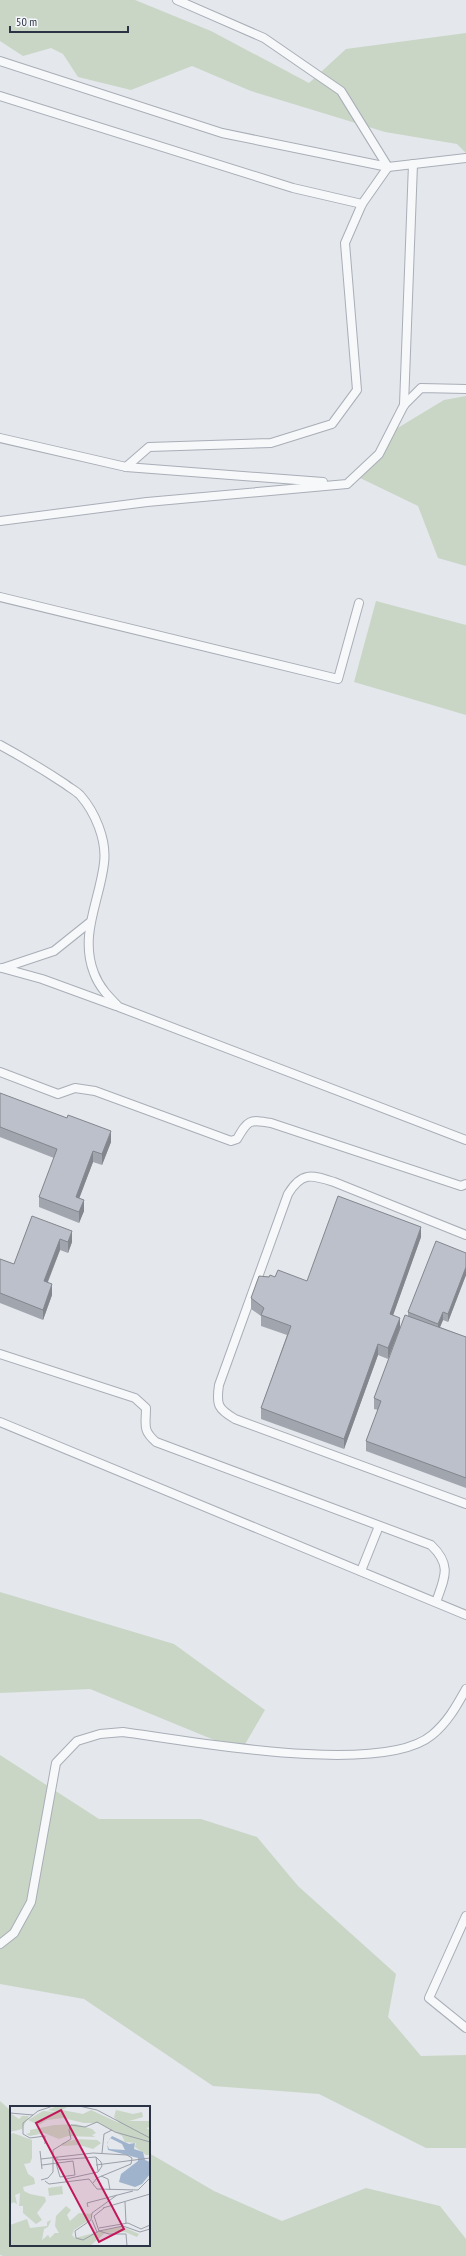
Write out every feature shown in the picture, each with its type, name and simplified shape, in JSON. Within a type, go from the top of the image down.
[{"type":"lane","points":[[177,0],[264,38],[341,91],[388,167]]},
{"type":"lane","points":[[0,61],[222,133],[388,167],[466,158]]},
{"type":"lane","points":[[0,96],[292,188],[362,204]]},
{"type":"lane","points":[[404,405],[413,164]]},
{"type":"lane","points":[[126,467],[149,446],[271,443],[332,424],[357,390],[345,243],[362,204],[388,167]]},
{"type":"lane","points":[[0,521],[147,502],[348,484],[379,454],[404,405],[421,388],[466,389]]},
{"type":"lane","points":[[0,438],[126,467],[348,484]]},
{"type":"lane","points":[[0,597],[338,679],[359,602]]},
{"type":"lane","points":[[0,745],[50,774],[80,794],[96,820],[102,839],[104,862],[90,923],[89,948],[93,973],[101,989],[119,1007]]},
{"type":"lane","points":[[1,968],[54,951],[90,923]]},
{"type":"lane","points":[[1,968],[42,979],[119,1007],[466,1140]]},
{"type":"lane","points":[[0,1072],[58,1094],[75,1088],[95,1091],[231,1141],[237,1140],[246,1124],[254,1120],[271,1123],[461,1186],[466,1184]]},
{"type":"lane","points":[[466,1235],[314,1175],[302,1178],[294,1184],[288,1194],[218,1386],[217,1402],[224,1413],[235,1419],[466,1504]]},
{"type":"lane","points":[[0,1354],[135,1398],[146,1408],[145,1428],[147,1435],[156,1442],[431,1545],[442,1556],[446,1570],[436,1602]]},
{"type":"lane","points":[[0,1422],[466,1615]]},
{"type":"lane","points":[[362,1571],[379,1526]]},
{"type":"lane","points":[[0,1944],[14,1933],[31,1902],[56,1763],[77,1741],[100,1734],[123,1732],[267,1752],[344,1754],[401,1750],[432,1736],[451,1715],[466,1689]]},
{"type":"lane","points":[[466,1916],[429,1998],[466,2028]]},
{"type":"green space","points":[[0,0],[135,0],[211,31],[309,83],[346,49],[466,33],[466,153],[457,144],[385,132],[251,91],[192,66],[131,90],[78,77],[63,54],[51,48],[23,56],[0,41]]},
{"type":"green space","points":[[466,396],[466,566],[438,558],[418,506],[358,477],[391,432],[444,400]]},
{"type":"green space","points":[[376,601],[466,625],[466,715],[354,682]]},
{"type":"green space","points":[[0,1592],[174,1644],[265,1710],[241,1751],[90,1689],[0,1693]]},
{"type":"green space","points":[[0,1755],[99,1819],[201,1819],[257,1837],[298,1886],[396,1974],[388,2017],[421,2056],[466,2055],[466,2148],[426,2148],[319,2094],[213,2086],[84,1999],[0,1984]]},
{"type":"green space","points":[[0,2101],[10,2110],[10,2246],[150,2246],[150,2154],[214,2191],[282,2221],[366,2188],[440,2206],[466,2239],[466,2256],[0,2255]]},
{"type":"building","points":[[0,1093],[67,1118],[68,1115],[111,1131],[102,1154],[93,1151],[76,1197],[84,1200],[79,1212],[39,1197],[57,1149],[0,1127]]},
{"type":"building","points":[[338,1196],[421,1227],[390,1314],[400,1318],[388,1348],[378,1344],[344,1439],[261,1408],[291,1326],[261,1315],[264,1308],[251,1298],[259,1276],[269,1277],[270,1275],[275,1277],[278,1270],[307,1281]]},
{"type":"building","points":[[32,1216],[72,1231],[68,1242],[60,1239],[44,1281],[52,1284],[43,1310],[0,1293],[0,1259],[14,1264]]},
{"type":"building","points":[[436,1241],[466,1253],[466,1267],[448,1314],[443,1312],[438,1324],[408,1312]]},
{"type":"building","points":[[405,1315],[466,1337],[466,1478],[366,1441],[381,1401],[374,1398]]}]
